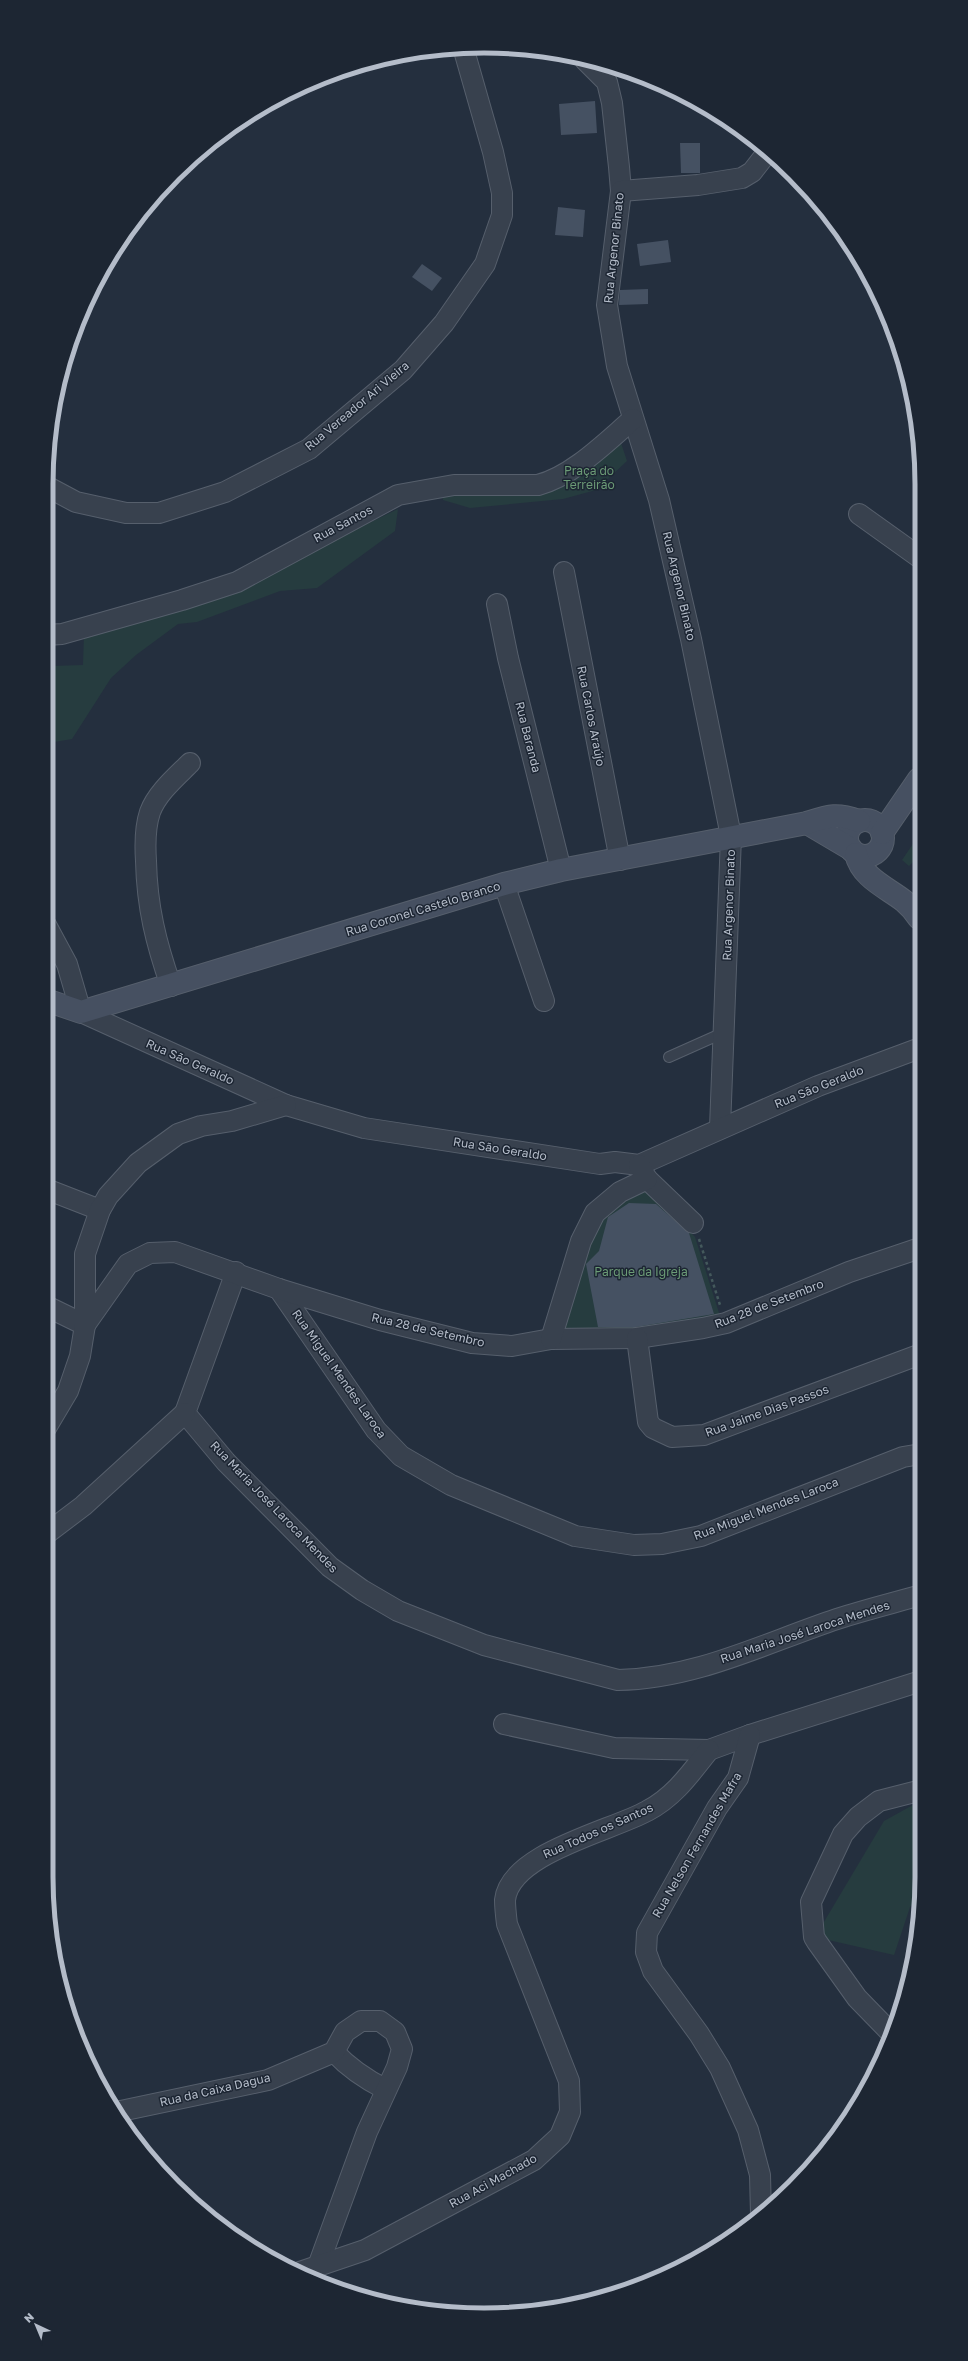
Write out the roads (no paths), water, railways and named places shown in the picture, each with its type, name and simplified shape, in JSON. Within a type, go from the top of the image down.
[{"type":"main road","points":[[915,784],[869,825],[853,824],[848,831],[847,841],[881,869],[884,887],[906,902],[915,912]]},
{"type":"main road","name":"Rua Coronel Castelo Branco","points":[[81,1012],[504,884],[561,870],[620,860],[731,836],[807,823],[833,814],[843,815],[869,825]]},
{"type":"main road","points":[[807,823],[860,852],[881,846],[869,825]]},
{"type":"main road","points":[[53,1002],[81,1012]]},
{"type":"street","name":"Rua Vereador Ari Vieira","points":[[53,490],[76,502],[126,513],[159,513],[225,492],[309,449],[403,370],[444,323],[485,264],[502,215],[502,193],[493,152],[465,54]]},
{"type":"street","name":"Rua Argenor Binato","points":[[592,67],[607,82],[612,103],[621,191],[607,305],[617,366],[659,500],[691,639],[731,836],[725,1032],[720,1128]]},
{"type":"street","points":[[621,191],[698,185],[742,178],[752,172],[764,157]]},
{"type":"street","name":"Rua Santos","points":[[53,635],[62,634],[182,600],[237,582],[398,495],[454,485],[538,485],[548,482],[592,453],[633,418]]},
{"type":"street","points":[[859,514],[915,554]]},
{"type":"street","name":"Rua Carlos Araújo","points":[[564,572],[620,860]]},
{"type":"street","name":"Rua Baranda","points":[[497,604],[508,658],[561,870]]},
{"type":"street","points":[[171,986],[156,941],[147,895],[145,845],[150,813],[158,797],[190,762]]},
{"type":"street","points":[[504,884],[544,1001]]},
{"type":"street","points":[[53,938],[67,964],[81,1012]]},
{"type":"street","name":"Rua São Geraldo","points":[[81,1012],[286,1105],[364,1128],[600,1164],[614,1162],[643,1172],[720,1128],[818,1086],[915,1050]]},
{"type":"street","points":[[53,1416],[68,1391],[80,1356],[85,1325],[85,1254],[100,1210],[108,1196],[138,1163],[178,1134],[201,1126],[232,1121],[286,1105]]},
{"type":"street","points":[[551,1339],[581,1241],[595,1213],[643,1172],[693,1223]]},
{"type":"street","points":[[53,1192],[100,1210]]},
{"type":"street","name":"Rua 28 de Setembro","points":[[85,1325],[128,1264],[150,1253],[175,1252],[236,1272],[279,1289],[380,1320],[472,1343],[512,1346],[551,1339],[637,1338],[726,1323],[850,1272],[915,1250]]},
{"type":"street","points":[[53,1529],[83,1506],[185,1413],[236,1272]]},
{"type":"street","name":"Rua Miguel Mendes Laroca","points":[[279,1289],[376,1430],[401,1456],[451,1485],[575,1536],[634,1545],[662,1544],[701,1536],[903,1457],[915,1455]]},
{"type":"street","points":[[53,1309],[85,1325]]},
{"type":"street","name":"Rua Jaime Dias Passos","points":[[637,1338],[646,1417],[653,1428],[672,1437],[704,1435],[915,1356]]},
{"type":"street","name":"Rua Maria José Laroca Mendes","points":[[185,1413],[226,1462],[330,1567],[362,1590],[398,1611],[484,1645],[618,1680],[662,1676],[747,1654],[836,1619],[915,1597]]},
{"type":"street","points":[[504,1724],[614,1748],[709,1750],[750,1735],[915,1683]]},
{"type":"street","name":"Rua Nelson Fernandes Mafra","points":[[750,1735],[738,1778],[717,1808],[647,1932],[646,1952],[653,1971],[699,2034],[720,2068],[748,2130],[760,2175],[761,2207]]},
{"type":"street","name":"Rua Todos os Santos","points":[[516,1876],[539,1857],[647,1812],[672,1796],[709,1750]]},
{"type":"street","points":[[887,2029],[857,1998],[814,1937],[811,1902],[843,1834],[858,1817],[879,1801],[915,1792]]},
{"type":"street","name":"Rua Aci Machado","points":[[309,2269],[365,2250],[527,2164],[560,2136],[570,2112],[569,2081],[507,1924],[505,1899],[516,1876]]},
{"type":"street","points":[[309,2269],[385,2089],[398,2067],[402,2049],[395,2032],[380,2021],[361,2021],[345,2032],[334,2052],[348,2068],[363,2078],[385,2089]]},
{"type":"street","name":"Rua da Caixa Dagua","points":[[123,2111],[268,2080],[334,2052]]},
{"type":"lane","points":[[669,1057],[725,1032]]},
{"type":"park label","name":"Praça do Terreirão","points":[[589,478]]},
{"type":"park label","name":"Parque da Igreja","points":[[641,1272]]}]
